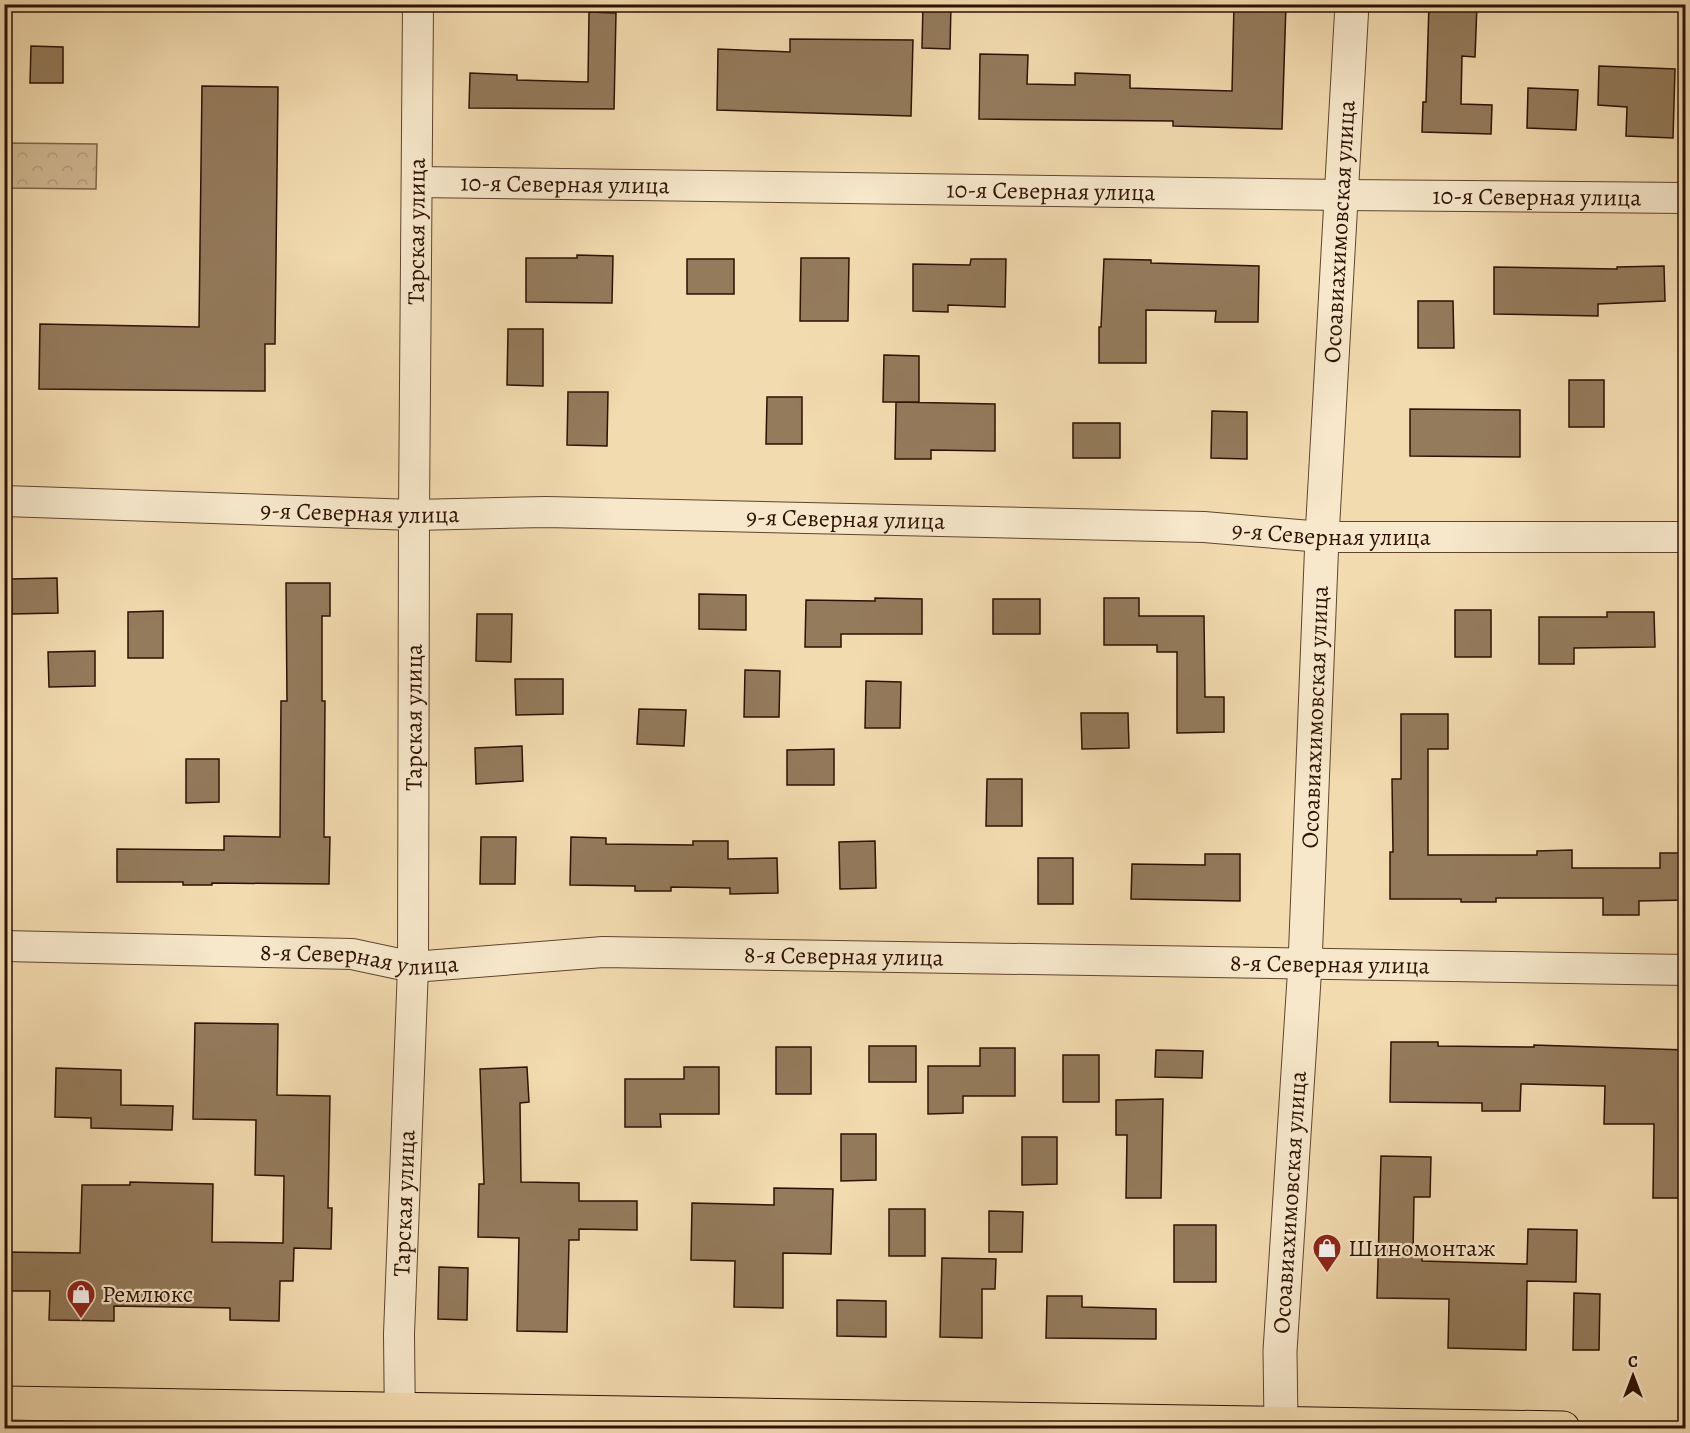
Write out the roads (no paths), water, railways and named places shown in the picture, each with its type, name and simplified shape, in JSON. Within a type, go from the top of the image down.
[{"type":"main road","points":[[4,1403],[400,1419],[1563,1428]]},
{"type":"street","name":"Тарская улица","points":[[400,1419],[399,1334],[413,968],[418,4]]},
{"type":"street","name":"Осоавиахимовская улица","points":[[1281,1426],[1280,1351],[1305,964],[1322,537],[1352,4]]},
{"type":"street","name":"10-я Северная улица","points":[[417,182],[1686,198]]},
{"type":"street","name":"9-я Северная улица","points":[[4,501],[414,515],[558,512],[1204,527],[1322,537],[1686,537]]},
{"type":"street","name":"8-я Северная улица","points":[[4,946],[352,954],[413,968],[603,952],[1686,970]]},
{"type":"place","name":"Шиномонтаж","points":[[1327,1274]]},
{"type":"place","name":"Ремлюкс","points":[[81,1320]]}]
